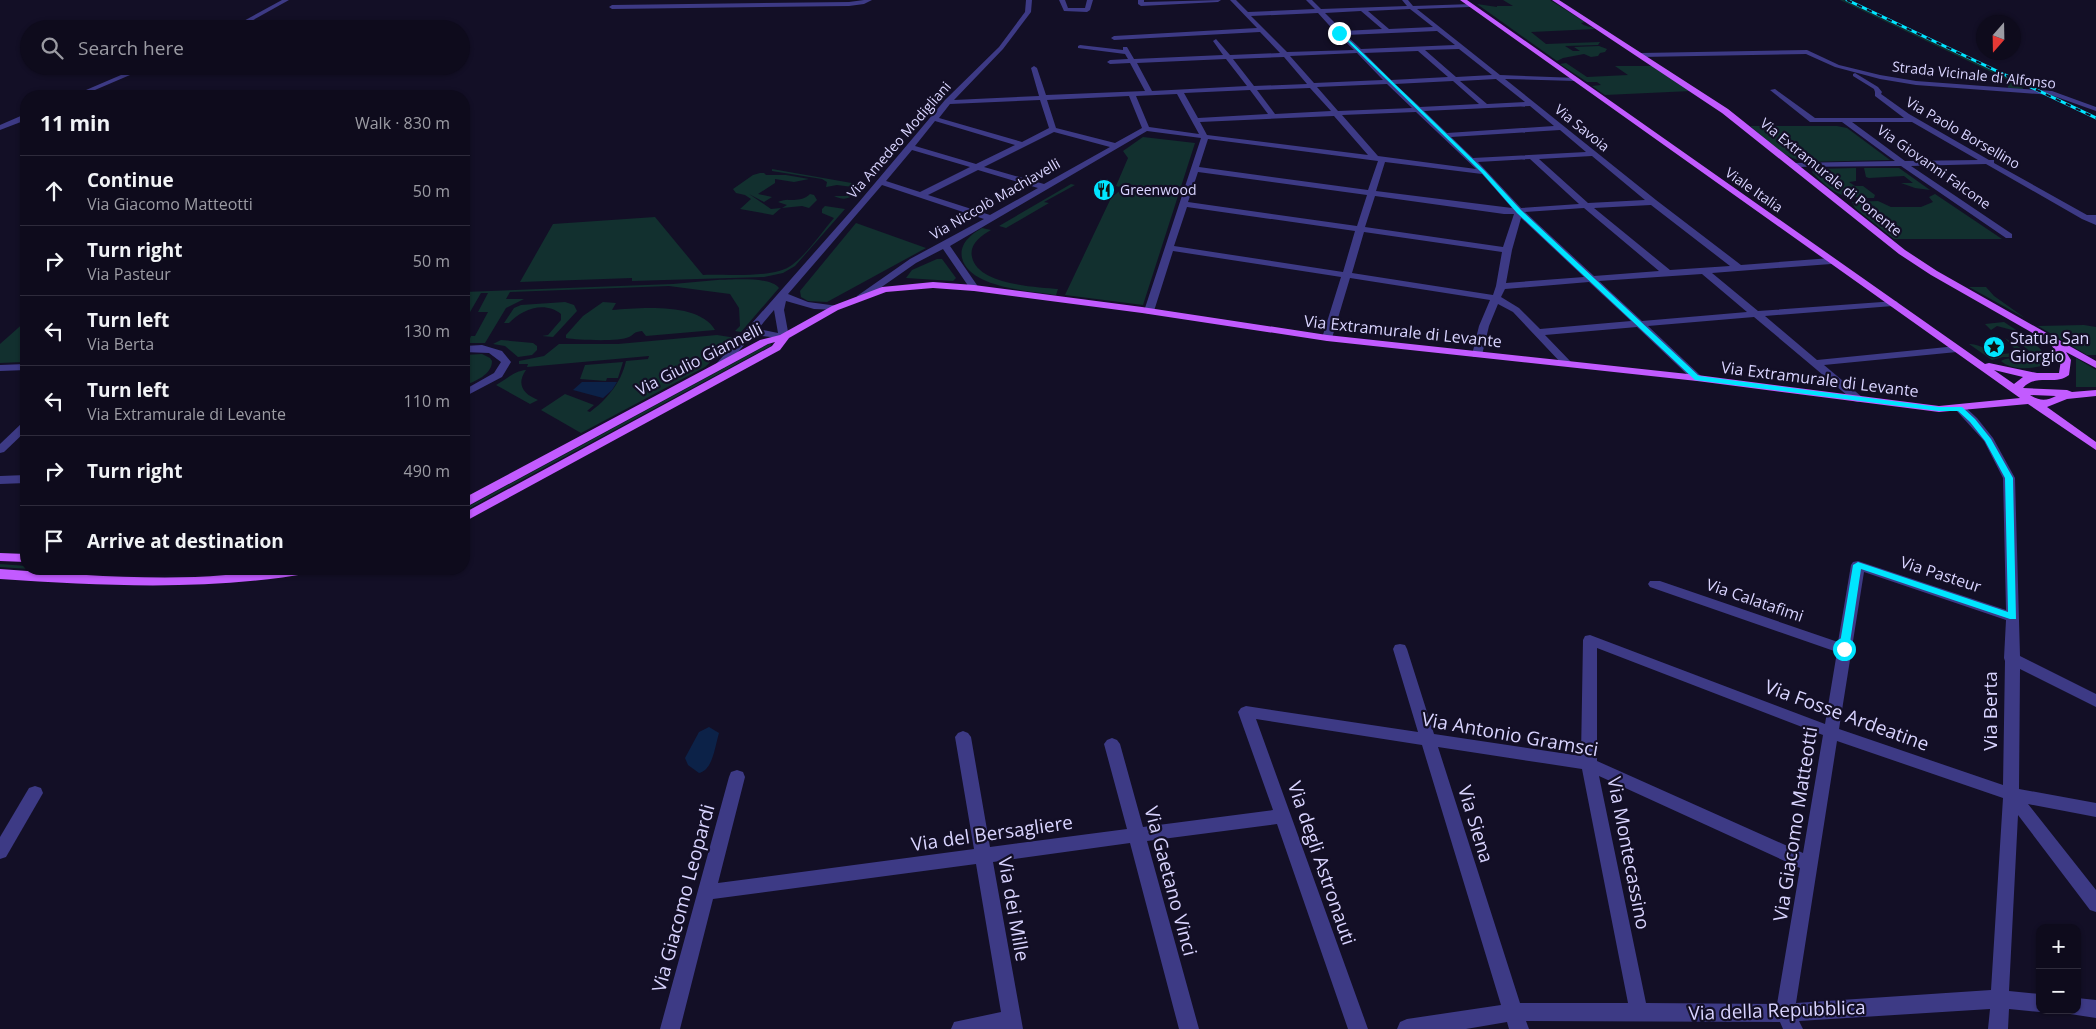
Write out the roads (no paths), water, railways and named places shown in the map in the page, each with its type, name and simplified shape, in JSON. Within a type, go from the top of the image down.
[{"type":"main road","name":"Via Extramurale di Ponente","points":[[1555,0],[1726,111],[1902,252],[2054,343],[2096,365]]},
{"type":"main road","name":"Viale Italia","points":[[1467,2],[2096,447]]},
{"type":"main road","name":"Via Extramurale di Levante","points":[[784,337],[835,308],[885,289],[934,285],[974,288],[1149,311],[1327,338],[1697,378],[1939,409],[2029,401],[2048,404],[2060,398],[2077,395]]},
{"type":"main road","name":"Via Giulio Giannelli","points":[[470,501],[764,342],[784,337]]},
{"type":"main road","name":"Via Giulio Giannelli","points":[[470,515],[776,348],[784,337]]},
{"type":"main road","points":[[2054,343],[2066,360],[2066,370],[2062,376]]},
{"type":"main road","points":[[1974,360],[2001,370],[2035,376],[2062,376]]},
{"type":"main road","points":[[2035,376],[2022,381],[2018,384],[2016,390],[2036,393],[2063,392],[2077,395],[2096,393]]},
{"type":"main road","points":[[2062,376],[2069,390],[2077,395]]},
{"type":"main road","points":[[0,557],[20,558]]},
{"type":"main road","points":[[0,574],[104,581],[180,583],[282,575]]},
{"type":"street","points":[[249,20],[286,0]]},
{"type":"street","points":[[612,7],[849,4],[862,3],[868,0]]},
{"type":"street","name":"Via Amedeo Modigliani","points":[[720,366],[770,307],[784,295],[948,102],[1001,48],[1028,12],[1028,0]]},
{"type":"street","points":[[1062,0],[1066,10],[1082,11],[1087,10],[1090,0]]},
{"type":"street","points":[[1141,2],[1218,0]]},
{"type":"street","points":[[1233,0],[1285,54],[1378,159]]},
{"type":"street","points":[[1308,0],[1417,110],[1484,172],[1519,212],[1697,378]]},
{"type":"street","name":"Via Savoia","points":[[1405,0],[1411,7],[1498,77],[1739,268]]},
{"type":"street","points":[[1247,14],[1411,7],[1467,2]]},
{"type":"street","points":[[1362,9],[1387,31]]},
{"type":"street","points":[[1339,33],[1439,29]]},
{"type":"street","points":[[1114,38],[1263,30]]},
{"type":"street","points":[[1216,42],[1273,116]]},
{"type":"street","points":[[1080,47],[1126,50],[1150,94]]},
{"type":"street","points":[[1110,62],[1461,47]]},
{"type":"street","points":[[1420,49],[1485,106]]},
{"type":"street","name":"Strada Vicinale di Alfonso","points":[[1641,55],[1801,52],[1815,55],[1837,66],[1873,76],[1916,83],[2052,93],[2096,109]]},
{"type":"street","name":"Via Paolo Borsellino","points":[[1837,66],[1876,88],[1879,92],[1877,96],[1906,116],[1917,120],[2096,222]]},
{"type":"street","points":[[1034,68],[1053,129]]},
{"type":"street","points":[[90,90],[126,75]]},
{"type":"street","points":[[948,102],[1150,94],[1388,81],[1498,77],[1576,79]]},
{"type":"street","points":[[1773,90],[1813,120],[1917,120]]},
{"type":"street","points":[[1149,311],[1205,137],[1180,92]]},
{"type":"street","points":[[1132,94],[1146,129],[1484,172]]},
{"type":"street","points":[[1197,120],[1532,104]]},
{"type":"street","points":[[935,119],[1021,144]]},
{"type":"street","points":[[0,128],[20,120]]},
{"type":"street","name":"Via Giovanni Falcone","points":[[1844,120],[2009,236]]},
{"type":"street","points":[[1444,134],[1563,128]]},
{"type":"street","points":[[921,194],[1053,129],[1116,146]]},
{"type":"street","name":"Via Niccolò Machiavelli","points":[[860,298],[893,274],[1146,129]]},
{"type":"street","points":[[910,147],[1044,187]]},
{"type":"street","points":[[1471,160],[1595,154]]},
{"type":"street","points":[[1532,157],[1586,206],[1667,273]]},
{"type":"street","points":[[1327,338],[1371,193],[1378,159]]},
{"type":"street","points":[[1793,166],[1991,162]]},
{"type":"street","points":[[1195,168],[1519,212],[1530,209],[1654,202]]},
{"type":"street","points":[[880,182],[989,218]]},
{"type":"street","points":[[1184,204],[1507,250]]},
{"type":"street","points":[[1477,355],[1484,326],[1501,286],[1507,250],[1519,212]]},
{"type":"street","points":[[2085,217],[2096,218]]},
{"type":"street","points":[[944,245],[974,288]]},
{"type":"street","points":[[1170,248],[1496,298],[1516,310],[1567,363]]},
{"type":"street","points":[[1501,286],[1831,260]]},
{"type":"street","points":[[1703,270],[1858,399]]},
{"type":"street","points":[[751,330],[760,334],[784,337],[779,310],[784,295],[794,302],[812,307],[835,308]]},
{"type":"street","points":[[1539,332],[1892,303]]},
{"type":"street","points":[[470,349],[482,348],[495,351],[506,362],[498,374],[470,390]]},
{"type":"street","points":[[1814,362],[1957,348]]},
{"type":"street","points":[[0,368],[20,367]]},
{"type":"street","name":"Via Berta","points":[[1960,408],[1973,420],[1989,440],[2009,478],[2013,617],[2011,658],[2012,794],[1998,1029]]},
{"type":"street","points":[[0,450],[20,431]]},
{"type":"street","points":[[0,480],[20,479]]},
{"type":"street","name":"Via Pasteur","points":[[1858,565],[2013,617]]},
{"type":"street","name":"Via Giacomo Matteotti","points":[[1789,1021],[1809,864],[1858,565]]},
{"type":"street","name":"Via Calatafimi","points":[[1655,584],[1844,649]]},
{"type":"street","name":"Via Fosse Ardeatine","points":[[1590,640],[1830,732],[2012,794],[2096,810]]},
{"type":"street","name":"Via Montecassino","points":[[1590,640],[1589,764],[1639,1013]]},
{"type":"street","name":"Via Siena","points":[[1400,649],[1516,1021]]},
{"type":"street","points":[[2011,658],[2096,701]]},
{"type":"street","name":"Via Antonio Gramsci","points":[[1246,712],[1589,764],[1809,864]]},
{"type":"street","name":"Via degli Astronauti","points":[[1246,712],[1358,1029]]},
{"type":"street","name":"Via dei Mille","points":[[963,737],[1012,1024]]},
{"type":"street","name":"Via Gaetano Vinci","points":[[1112,744],[1189,1029]]},
{"type":"street","name":"Via Giacomo Leopardi","points":[[670,1029],[737,777]]},
{"type":"street","points":[[0,852],[35,793]]},
{"type":"street","points":[[2012,794],[2096,904]]},
{"type":"street","name":"Via del Bersagliere","points":[[706,892],[1283,816]]},
{"type":"street","name":"Via della Repubblica","points":[[1408,1029],[1639,1013],[1789,1021],[2000,999],[2036,1003]]},
{"type":"street","points":[[2081,1007],[2096,1009]]},
{"type":"street","points":[[961,1029],[1012,1024]]},
{"type":"water","points":[[582,382],[617,382],[612,390],[603,398],[573,390]]},
{"type":"water","points":[[709,727],[719,733],[715,751],[710,762],[704,771],[699,773],[688,765],[685,758],[699,732]]},
{"type":"railway","points":[[1847,0],[2096,118]]},
{"type":"place","name":"Greenwood","points":[[1104,190]]},
{"type":"place","name":"Statua San Giorgio","points":[[1994,347]]}]
